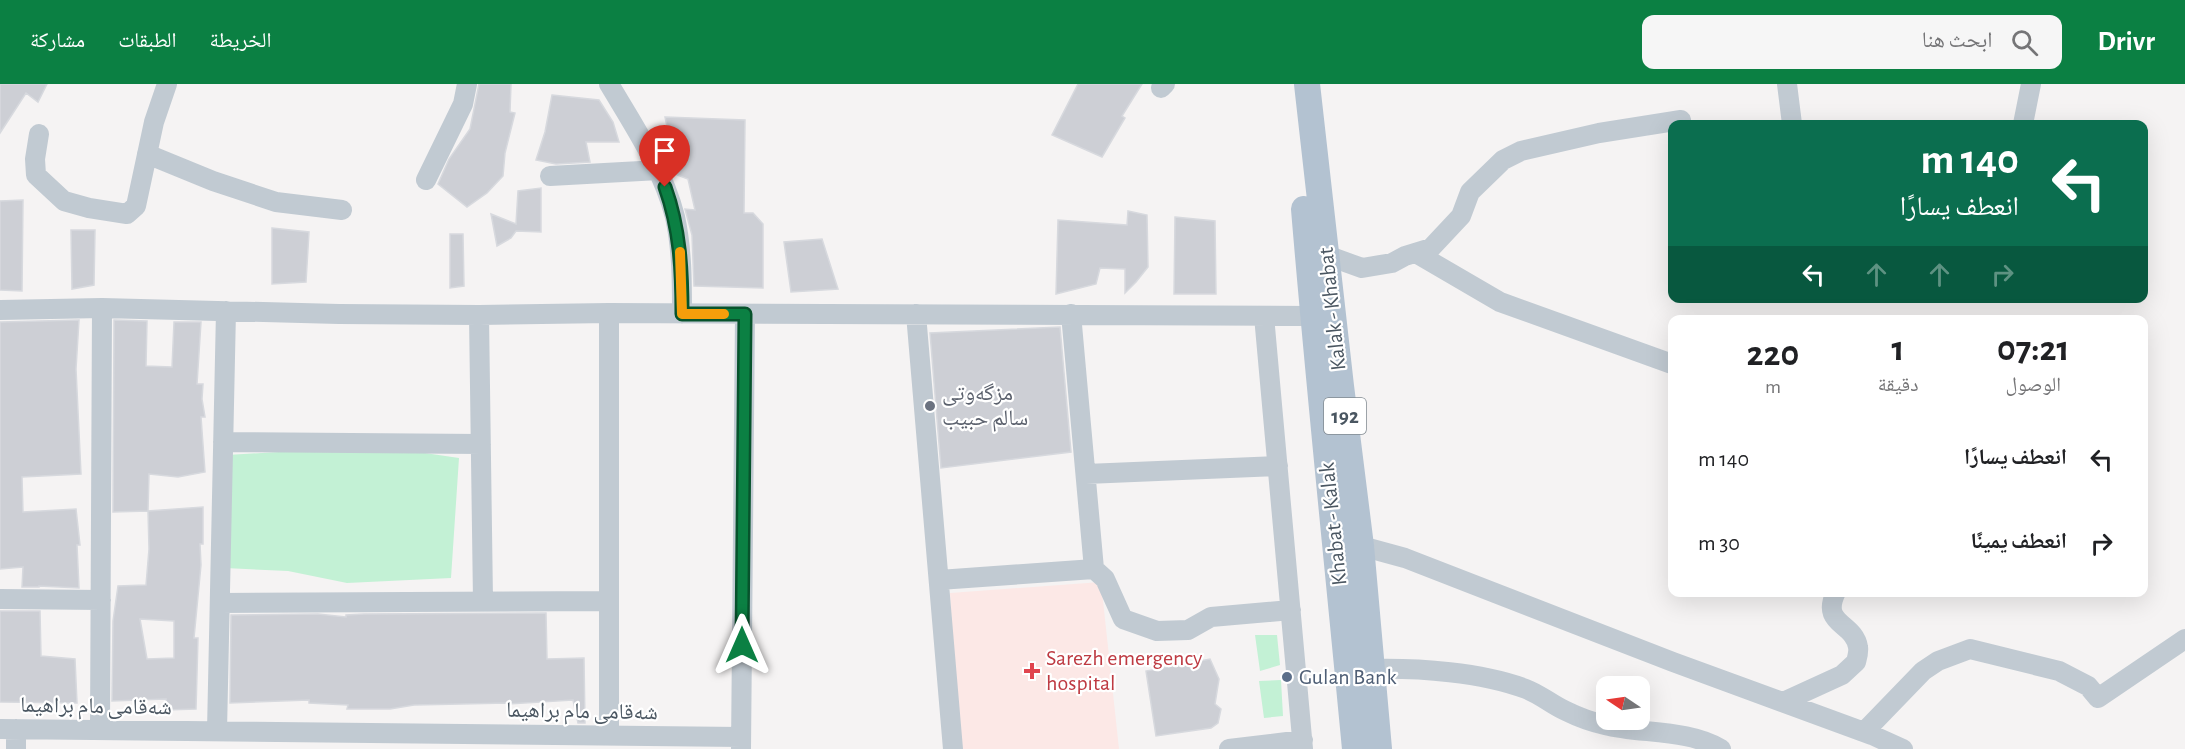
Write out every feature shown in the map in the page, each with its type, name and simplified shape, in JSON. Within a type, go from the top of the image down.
[{"type":"main road","name":"Khabat - Kalak","points":[[1290,84],[1300,159],[1354,749]]},
{"type":"main road","name":"Kalak - Khabat","points":[[1307,84],[1342,398],[1362,546],[1379,749]]},
{"type":"street","points":[[39,134],[35,159],[36,175],[64,201],[89,208],[127,214],[136,206],[154,122],[167,84]]},
{"type":"street","points":[[426,180],[463,104],[467,84]]},
{"type":"street","points":[[609,84],[659,170],[671,205],[677,231],[682,277],[682,314]]},
{"type":"street","points":[[1787,84],[1792,120]]},
{"type":"street","points":[[2024,120],[2031,84]]},
{"type":"street","points":[[1326,255],[1362,268],[1392,263],[1431,248],[1461,216],[1470,192],[1491,170],[1521,151],[1566,140],[1668,122]]},
{"type":"street","points":[[147,154],[213,181],[276,202],[342,210]]},
{"type":"street","points":[[550,176],[659,170]]},
{"type":"street","points":[[1416,253],[1500,302],[1668,363]]},
{"type":"street","points":[[0,309],[102,308],[479,315],[609,313],[1313,316]]},
{"type":"street","points":[[100,729],[102,308]]},
{"type":"street","points":[[217,731],[226,311]]},
{"type":"street","points":[[609,313],[609,735]]},
{"type":"street","name":"شەقامی مام براهیما","points":[[8,729],[217,731],[255,740],[609,735],[741,743],[745,314]]},
{"type":"street","points":[[916,314],[953,749]]},
{"type":"street","points":[[1071,314],[1094,569],[1105,579],[1124,619],[1157,631],[1188,630],[1211,617],[1291,610]]},
{"type":"street","points":[[479,315],[483,601]]},
{"type":"street","points":[[1229,749],[1303,745],[1264,316]]},
{"type":"street","points":[[223,442],[481,444]]},
{"type":"street","points":[[1086,474],[1278,466]]},
{"type":"street","points":[[1362,546],[1405,558],[1864,732],[1903,749]]},
{"type":"street","points":[[939,580],[1094,569]]},
{"type":"street","points":[[1783,702],[1833,679],[1856,662],[1858,648],[1854,637],[1832,615],[1831,602],[1834,597]]},
{"type":"street","points":[[0,599],[101,600]]},
{"type":"street","points":[[220,603],[609,601]]},
{"type":"street","points":[[1864,732],[1923,672],[1938,661],[1970,649],[2059,671],[2088,686],[2098,698],[2185,639]]},
{"type":"street","points":[[1372,669],[1411,668],[1490,679],[1527,689],[1565,711],[1586,720],[1607,726],[1654,730],[1697,740],[1721,749]]},
{"type":"street","points":[[8,729],[16,749]]},
{"type":"shaded area","name":"Sarezh emergency hospital","points":[[1101,582],[1119,749],[959,749],[950,593]]},
{"type":"green space","points":[[377,446],[459,458],[451,578],[347,583],[288,571],[225,568],[227,455]]},
{"type":"green space","points":[[1255,635],[1277,635],[1280,665],[1260,671]]},
{"type":"green space","points":[[1281,680],[1283,716],[1264,718],[1259,681]]},
{"type":"building","points":[[0,84],[47,84],[38,102],[26,93],[0,133]]},
{"type":"building","points":[[479,84],[511,84],[510,112],[515,113],[505,153],[503,176],[487,193],[467,207],[438,184],[449,159],[470,129]]},
{"type":"building","points":[[1078,84],[1142,84],[1122,116],[1125,118],[1102,157],[1052,135]]},
{"type":"building","points":[[552,95],[599,100],[613,122],[619,142],[586,142],[590,162],[556,164],[536,160],[545,132]]},
{"type":"building","points":[[665,117],[745,120],[744,213],[753,213],[763,224],[763,288],[694,286],[692,235],[685,209],[695,210],[688,179],[677,175]]},
{"type":"building","points":[[541,188],[541,232],[516,231],[511,238],[497,246],[491,214],[516,224],[518,191]]},
{"type":"building","points":[[23,200],[22,291],[0,290],[0,201]]},
{"type":"building","points":[[1128,211],[1147,215],[1148,267],[1136,282],[1125,293],[1125,269],[1100,268],[1096,284],[1056,294],[1058,220],[1127,225]]},
{"type":"building","points":[[1175,217],[1215,221],[1216,294],[1174,294]]},
{"type":"building","points":[[272,228],[309,232],[306,282],[272,284]]},
{"type":"building","points":[[71,230],[95,230],[94,285],[72,289]]},
{"type":"building","points":[[450,234],[463,234],[464,286],[450,288]]},
{"type":"building","points":[[822,239],[838,289],[791,292],[784,242]]},
{"type":"building","points":[[79,320],[76,369],[81,474],[22,477],[23,512],[76,509],[80,545],[77,545],[79,588],[22,587],[23,567],[0,569],[0,322]]},
{"type":"building","points":[[114,320],[147,321],[146,366],[172,367],[174,322],[201,322],[197,384],[203,384],[202,399],[205,417],[201,417],[205,472],[178,477],[149,474],[148,511],[113,512]]},
{"type":"building","points":[[1060,327],[1071,452],[941,468],[930,333]]},
{"type":"building","points":[[203,507],[203,544],[200,544],[201,565],[194,638],[198,638],[196,709],[165,710],[166,699],[112,701],[113,621],[118,586],[146,585],[149,549],[148,511]],"holes":[[[140,619],[174,621],[174,658],[147,659]]]},
{"type":"building","points":[[0,611],[40,611],[41,656],[75,659],[77,703],[0,702]]},
{"type":"building","points":[[546,613],[547,659],[584,658],[585,723],[578,723],[573,700],[508,704],[414,705],[390,709],[347,709],[348,705],[309,703],[309,700],[230,703],[231,615],[318,614],[346,617],[346,615],[364,614]]},
{"type":"building","points":[[1210,659],[1219,679],[1215,704],[1221,709],[1218,723],[1211,728],[1156,736],[1146,671]]},
{"type":"slow traffic","points":[[680,252],[682,314],[724,314]]},
{"type":"place","name":"مزگەوتی سالم حبیب","points":[[930,406]]},
{"type":"place","name":"Sarezh emergency hospital","points":[[1032,671]]},
{"type":"place","name":"Gulan Bank","points":[[1287,677]]},
{"type":"route","points":[[665,187],[680,247],[682,314],[745,314],[742,645]]}]
